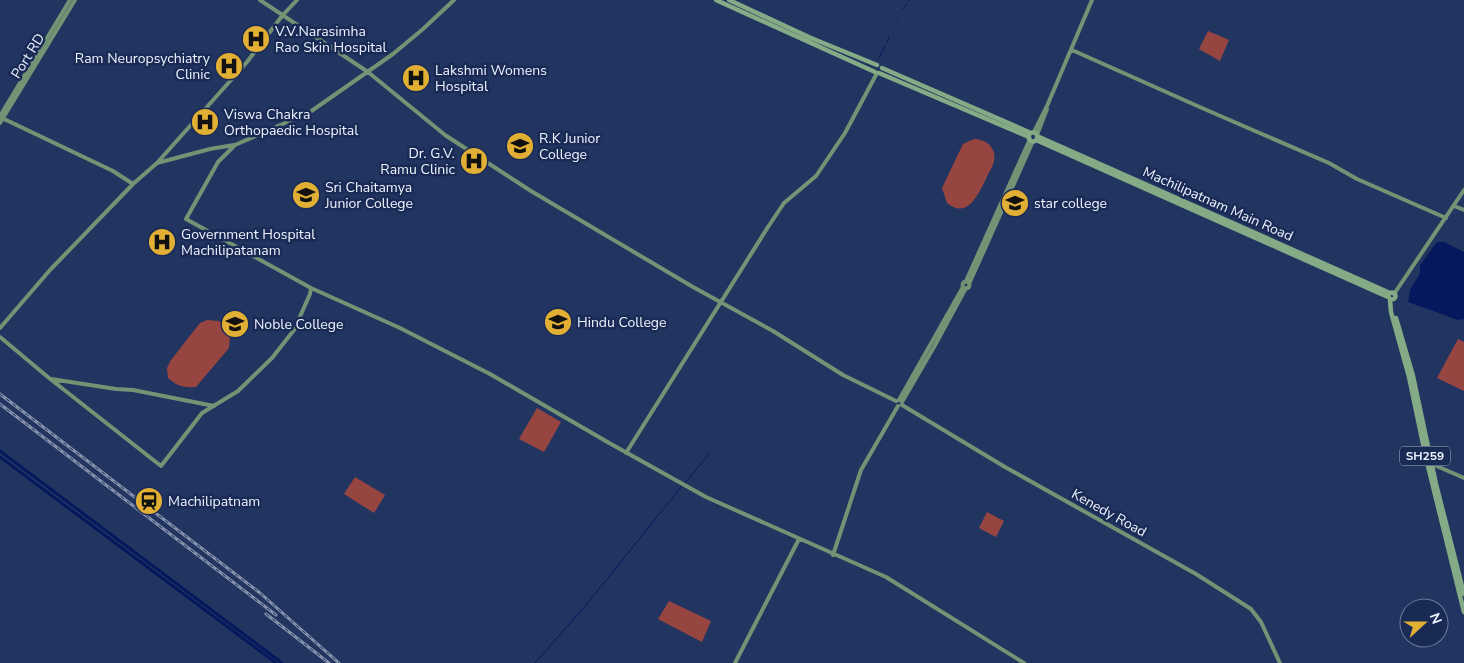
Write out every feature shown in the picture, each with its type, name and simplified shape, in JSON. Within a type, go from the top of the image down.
[{"type":"main road","name":"Machilipatnam Main Road","points":[[716,0],[1033,136],[1391,297]]},
{"type":"main road","name":"Machilipatnam Main Road","points":[[729,0],[878,70]]},
{"type":"main road","name":"SH259","points":[[1391,297],[1413,376],[1432,464],[1464,594]]},
{"type":"main road","name":"SH259","points":[[1391,297],[1391,312],[1409,377],[1426,458],[1464,612]]},
{"type":"street","points":[[70,0],[1,119],[113,172],[132,184]]},
{"type":"street","name":"Port RD","points":[[1,119],[75,0]]},
{"type":"street","name":"Kenedy Road","points":[[260,0],[368,72],[445,135],[532,191],[693,287],[772,331],[843,375],[899,403],[1005,467],[1196,574],[1251,608],[1261,622],[1280,663]]},
{"type":"street","points":[[0,328],[50,270],[132,184],[157,163],[247,62],[282,16],[297,0]]},
{"type":"street","points":[[157,163],[210,149],[235,145],[310,112],[368,72],[421,31],[454,0]]},
{"type":"street","points":[[833,554],[861,470],[899,403],[934,347],[966,285],[1072,50],[1092,0]]},
{"type":"street","points":[[1072,50],[1329,163],[1357,179],[1446,218]]},
{"type":"street","points":[[626,453],[784,203],[813,179],[849,127],[878,70]]},
{"type":"street","points":[[235,145],[218,162],[186,218],[311,288],[400,328],[459,358],[626,453],[738,512],[886,577],[1024,663]]},
{"type":"street","points":[[1391,297],[1464,190]]},
{"type":"street","points":[[1454,206],[1464,210]]},
{"type":"street","points":[[0,338],[162,466],[202,413],[238,391],[272,358],[294,330],[311,288]]},
{"type":"street","points":[[49,378],[133,390],[201,405],[215,406]]},
{"type":"street","points":[[1432,464],[1464,478]]},
{"type":"street","points":[[734,663],[799,539]]},
{"type":"shaded area","points":[[1208,31],[1229,40],[1220,61],[1199,49]]},
{"type":"shaded area","points":[[974,139],[990,145],[994,152],[993,163],[976,198],[961,209],[947,203],[942,188],[963,144]]},
{"type":"shaded area","points":[[1437,242],[1444,242],[1464,252],[1464,319],[1458,320],[1408,302],[1410,290],[1420,273],[1420,265]]},
{"type":"shaded area","points":[[207,320],[219,321],[227,328],[230,337],[229,348],[196,387],[178,385],[168,378],[167,368],[171,360],[200,323]]},
{"type":"shaded area","points":[[1458,339],[1464,342],[1464,391],[1437,378]]},
{"type":"shaded area","points":[[537,408],[561,422],[544,452],[519,439]]},
{"type":"shaded area","points":[[355,477],[385,495],[374,513],[344,494]]},
{"type":"shaded area","points":[[987,512],[1004,521],[996,537],[979,528]]},
{"type":"shaded area","points":[[669,601],[711,621],[702,642],[658,619]]},
{"type":"waterway","points":[[903,9],[906,5]]},
{"type":"waterway","points":[[887,42],[889,37]]},
{"type":"waterway","points":[[879,58],[885,45]]},
{"type":"waterway","points":[[0,451],[282,663]]},
{"type":"waterway","points":[[685,483],[710,453]]},
{"type":"waterway","points":[[0,457],[276,663]]},
{"type":"waterway","points":[[535,663],[586,605],[682,486]]},
{"type":"railway","points":[[0,394],[260,593],[339,663]]},
{"type":"railway","points":[[0,404],[276,615]]},
{"type":"railway","points":[[266,614],[329,663]]},
{"type":"place","name":"V.V.Narasimha Rao Skin Hospital","points":[[256,39]]},
{"type":"place","name":"Ram Neuropsychiatry Clinic","points":[[229,66]]},
{"type":"place","name":"Lakshmi Womens Hospital","points":[[416,78]]},
{"type":"place","name":"Viswa Chakra Orthopaedic Hospital","points":[[205,122]]},
{"type":"place","name":"R.K Junior College","points":[[520,146]]},
{"type":"place","name":"Dr. G.V. Ramu Clinic","points":[[474,161]]},
{"type":"place","name":"Sri Chaitamya Junior College","points":[[306,195]]},
{"type":"place","name":"star college","points":[[1015,203]]},
{"type":"place","name":"Government Hospital Machilipatanam","points":[[162,242]]},
{"type":"place","name":"Hindu College","points":[[558,322]]},
{"type":"place","name":"Noble College","points":[[235,324]]},
{"type":"place","name":"Machilipatnam","points":[[149,501]]}]
